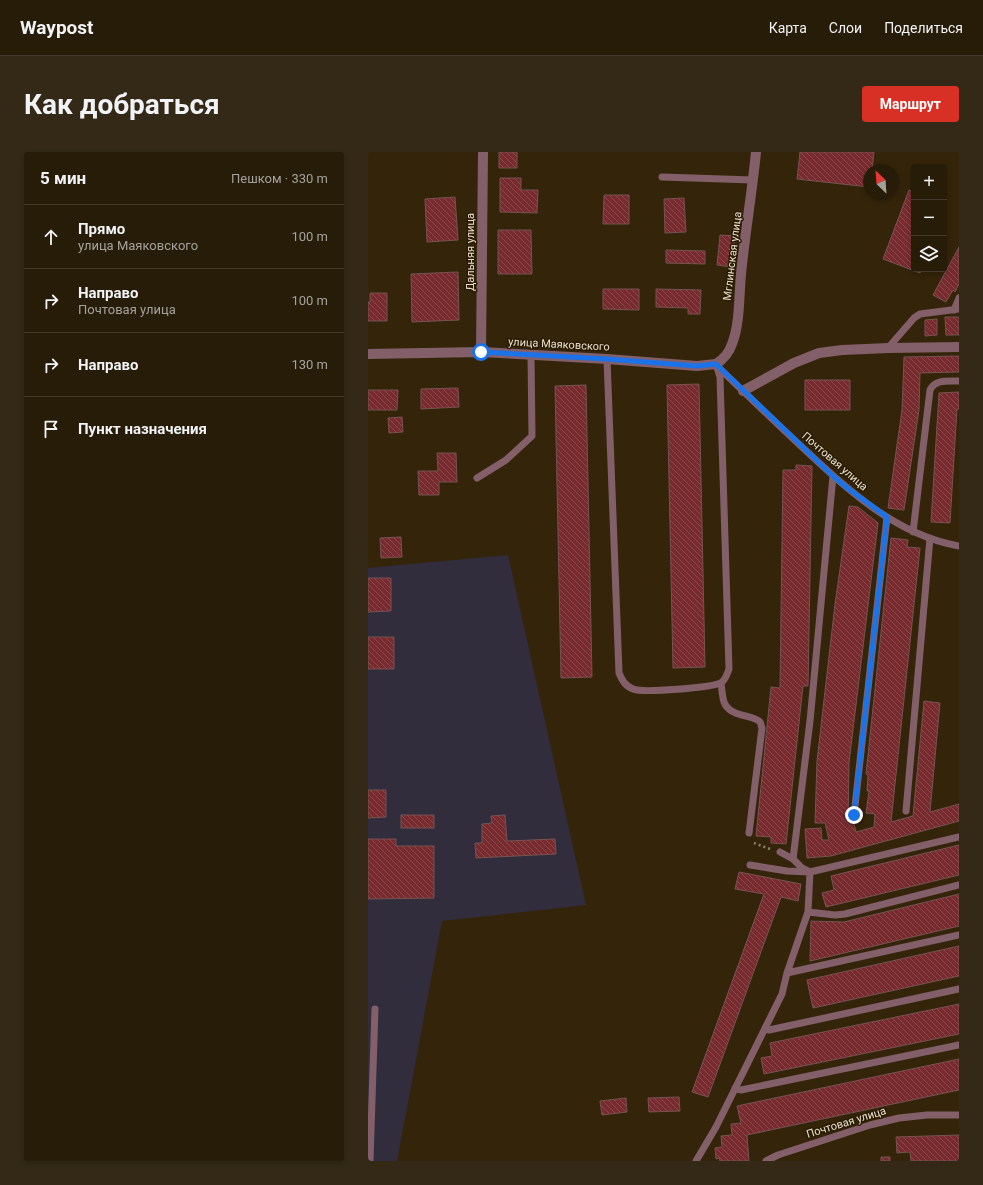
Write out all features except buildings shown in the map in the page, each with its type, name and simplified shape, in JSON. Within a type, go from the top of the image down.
[{"type":"street","name":"Дальняя улица","points":[[481,352],[483,152]]},
{"type":"street","name":"Мглинская улица","points":[[719,362],[728,353],[733,342],[736,329],[741,273],[756,152]]},
{"type":"street","points":[[743,391],[794,363],[819,353],[842,350],[888,348],[959,347]]},
{"type":"street","name":"улица Маяковского","points":[[368,354],[481,352],[697,366],[719,362]]},
{"type":"lane","points":[[662,177],[753,180]]},
{"type":"lane","points":[[888,348],[914,318],[920,314],[956,309],[959,298]]},
{"type":"lane","points":[[477,478],[506,460],[532,436],[531,355]]},
{"type":"lane","points":[[607,359],[619,673],[624,683],[632,689],[643,691],[709,686],[721,683],[726,677],[729,669],[719,362]]},
{"type":"lane","name":"Почтовая улица","points":[[719,362],[743,391],[846,487],[887,517],[914,532],[943,543],[959,546]]},
{"type":"lane","points":[[914,532],[930,390],[935,383],[959,381]]},
{"type":"lane","points":[[794,860],[810,721],[833,476]]},
{"type":"lane","points":[[854,815],[887,517]]},
{"type":"lane","points":[[906,811],[930,538]]},
{"type":"lane","points":[[721,683],[724,702],[727,707],[733,712],[756,719],[760,722],[762,728],[749,833]]},
{"type":"lane","points":[[750,865],[787,871],[810,872],[959,837]]},
{"type":"lane","points":[[780,852],[810,872]]},
{"type":"lane","points":[[696,1161],[716,1127],[782,994],[787,973],[808,912],[810,872]]},
{"type":"lane","points":[[808,912],[835,915],[845,914],[959,885]]},
{"type":"lane","points":[[787,973],[958,935]]},
{"type":"lane","points":[[765,1028],[770,1030],[959,989]]},
{"type":"lane","points":[[370,1161],[375,1009]]},
{"type":"lane","points":[[735,1088],[741,1090],[959,1045]]},
{"type":"lane","name":"Почтовая улица","points":[[766,1161],[778,1155],[870,1125],[900,1118],[927,1115],[959,1115]]},
{"type":"path","points":[[749,833],[752,842],[780,852]]},
{"type":"shaded area","points":[[508,555],[586,905],[442,921],[397,1161],[368,1161],[368,568]]},
{"type":"route","points":[[481,352],[697,366],[716,364],[783,430],[833,476],[887,517],[854,815]]}]
